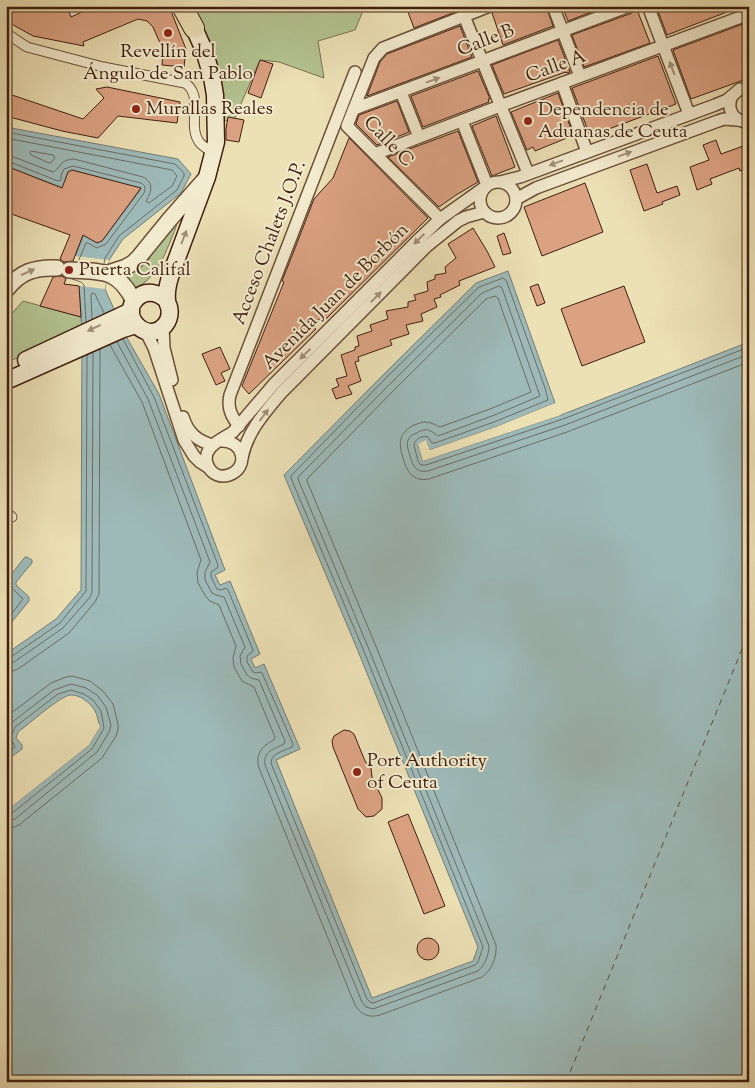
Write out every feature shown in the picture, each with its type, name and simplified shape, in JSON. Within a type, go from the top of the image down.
[{"type":"highway","points":[[182,6],[194,28]]},
{"type":"highway","points":[[188,6],[194,28]]},
{"type":"main road","points":[[131,319],[146,332],[154,332],[163,328],[166,324],[170,315],[167,288],[170,276],[207,176],[216,142],[215,95],[212,77],[204,50],[194,28]]},
{"type":"main road","points":[[6,381],[73,345],[131,319],[141,295],[150,292],[160,295],[167,301]]},
{"type":"main road","points":[[6,369],[73,345]]},
{"type":"street","name":"Calle C","points":[[440,219],[347,126],[374,58],[382,48],[490,6]]},
{"type":"street","points":[[553,6],[580,76]]},
{"type":"street","name":"Calle B","points":[[354,108],[629,6]]},
{"type":"street","points":[[648,6],[689,114]]},
{"type":"street","name":"Calle A","points":[[375,154],[747,14]]},
{"type":"street","points":[[464,16],[528,173]]},
{"type":"street","points":[[6,33],[27,47],[103,67],[185,83],[191,89],[194,96],[197,137],[200,144],[213,153]]},
{"type":"street","name":"Acceso Chalets J.O.P.","points":[[239,426],[230,411],[230,395],[355,72]]},
{"type":"street","points":[[562,83],[587,152]]},
{"type":"street","points":[[500,182],[511,188],[516,199],[512,212],[504,217],[495,218],[484,212],[480,202],[482,192],[486,186],[528,173],[721,103],[740,90],[749,89]]},
{"type":"street","points":[[401,92],[419,137]]},
{"type":"street","points":[[732,96],[730,111],[737,120]]},
{"type":"street","points":[[516,199],[536,188],[600,163],[718,121],[730,119],[749,122]]},
{"type":"street","points":[[462,121],[486,186]]},
{"type":"street","points":[[6,290],[22,274],[39,268],[108,273],[126,267],[139,257],[207,176]]},
{"type":"street","name":"Avenida Juan de Borbón","points":[[216,443],[227,437],[239,426],[274,384],[440,219],[486,186]]},
{"type":"street","name":"Avenida Juan de Borbón","points":[[242,458],[252,432],[264,413],[282,392],[426,246],[458,221],[484,212]]},
{"type":"street","points":[[108,273],[121,282],[130,294],[131,319],[148,336],[154,348],[184,440],[194,456],[210,470],[217,475],[230,475],[237,471],[242,458],[235,444],[199,440],[188,430],[165,356],[163,328]]},
{"type":"street","points":[[208,467],[206,462],[207,452],[216,443]]},
{"type":"green space","points":[[192,6],[365,6],[355,30],[318,41],[324,78],[279,62],[260,60],[234,120],[223,121]]},
{"type":"green space","points":[[178,220],[160,264],[146,281],[132,290],[122,275],[138,269],[140,260],[149,259],[160,238]]},
{"type":"green space","points":[[23,301],[81,317],[82,327],[6,363],[6,320]]},
{"type":"water","points":[[6,127],[178,159],[191,174],[181,193],[123,239],[109,260],[105,289],[127,338],[159,394],[225,570],[215,575],[220,585],[230,581],[260,654],[251,659],[255,668],[264,664],[300,749],[276,760],[372,998],[473,961],[478,947],[358,651],[284,475],[476,283],[508,271],[555,403],[496,427],[430,450],[426,441],[418,445],[423,461],[561,415],[749,342],[749,1082],[6,1082],[6,811],[89,745],[100,727],[96,713],[91,705],[81,698],[70,695],[52,705],[18,732],[16,738],[22,745],[22,749],[6,761],[6,654],[56,619],[81,590],[82,330],[79,286],[64,284],[84,234],[102,241],[141,189],[72,170],[68,172],[66,177],[73,182],[68,190],[6,166]]},
{"type":"water","points":[[25,557],[32,560],[32,563],[16,582],[16,585],[29,597],[29,601],[6,629],[6,576],[10,576]]},
{"type":"pier","points":[[75,256],[109,260],[105,289],[64,284]]},
{"type":"pier","points":[[555,403],[556,405],[497,429],[431,453],[428,452],[424,444],[421,446],[425,458],[560,413],[561,415],[423,461],[418,444],[426,440],[430,450],[496,427]]},
{"type":"pier","points":[[96,722],[100,727],[89,745],[6,811],[6,808],[87,743],[97,726]]},
{"type":"building","points":[[6,6],[67,6],[71,17],[95,6],[169,6],[186,49],[184,67],[162,65],[163,50],[153,27],[147,21],[138,19],[83,42],[84,46],[33,36],[6,19]]},
{"type":"building","points":[[422,6],[452,6],[455,12],[414,28],[408,12]]},
{"type":"building","points":[[497,6],[546,6],[553,26],[503,45],[492,13],[496,10]]},
{"type":"building","points":[[562,6],[607,6],[568,21]]},
{"type":"building","points":[[656,6],[740,6],[740,7],[667,35]]},
{"type":"building","points":[[636,7],[650,43],[584,67],[572,35],[632,13]]},
{"type":"building","points":[[743,24],[749,39],[749,78],[691,99],[673,50]]},
{"type":"building","points":[[460,26],[472,57],[367,96],[380,62],[387,54]]},
{"type":"building","points":[[558,40],[570,72],[504,94],[492,65]]},
{"type":"building","points":[[658,56],[676,104],[590,136],[572,88]]},
{"type":"building","points":[[260,60],[273,64],[261,98],[248,93]]},
{"type":"building","points":[[478,71],[490,99],[488,99],[489,102],[423,127],[411,96]]},
{"type":"building","name":"Murallas Reales","points":[[107,87],[180,102],[177,123],[118,116],[98,138],[62,131],[6,116],[6,93],[83,119],[104,98],[96,89]]},
{"type":"building","name":"Dependencia de Aduanas de Ceuta","points":[[558,93],[572,132],[566,135],[567,138],[535,151],[533,147],[527,150],[511,112]]},
{"type":"building","points":[[397,101],[409,132],[377,145],[356,124],[359,115]]},
{"type":"building","points":[[496,116],[515,167],[492,176],[472,126]]},
{"type":"building","points":[[228,117],[244,120],[239,142],[226,140]]},
{"type":"building","points":[[458,131],[478,182],[439,207],[388,157]]},
{"type":"building","points":[[349,138],[428,218],[327,318],[309,322],[316,329],[249,394],[242,386],[284,282],[282,281],[314,199],[333,178]]},
{"type":"building","points":[[716,140],[721,154],[746,145],[749,152],[749,168],[740,171],[739,168],[710,179],[712,184],[697,190],[690,167],[709,160],[703,145]]},
{"type":"building","points":[[647,164],[657,193],[677,186],[680,195],[644,211],[630,170]]},
{"type":"building","points":[[6,166],[62,188],[68,172],[72,170],[141,188],[102,241],[97,243],[83,235],[73,261],[64,262],[60,259],[70,235],[6,212]]},
{"type":"building","points":[[585,183],[603,232],[542,256],[524,207]]},
{"type":"building","points":[[473,228],[495,267],[459,281],[460,285],[440,295],[441,297],[434,299],[437,307],[421,314],[423,321],[406,325],[409,334],[390,340],[392,345],[358,357],[359,361],[355,362],[361,381],[348,386],[352,394],[336,399],[332,389],[339,386],[336,379],[347,376],[341,355],[355,350],[355,347],[359,346],[357,336],[372,331],[370,325],[388,319],[386,311],[408,307],[408,302],[416,300],[414,295],[428,291],[427,282],[435,279],[435,275],[446,273],[445,267],[456,258],[448,244]]},
{"type":"building","points":[[504,233],[511,253],[503,255],[497,236]]},
{"type":"building","points":[[62,276],[66,279],[64,284],[79,286],[81,317],[40,306],[53,277]]},
{"type":"building","points":[[538,284],[545,303],[537,306],[530,287]]},
{"type":"building","points":[[624,286],[645,342],[582,366],[561,309]]},
{"type":"building","points":[[220,347],[230,369],[221,373],[225,381],[216,385],[202,354]]},
{"type":"building","name":"Port Authority of Ceuta","points":[[344,730],[354,734],[365,761],[371,768],[372,777],[382,798],[382,809],[374,816],[366,817],[358,809],[333,747],[332,741],[334,736]]},
{"type":"building","points":[[408,814],[445,906],[424,914],[388,822]]},
{"type":"building","points":[[428,938],[438,945],[439,949],[432,959],[428,960],[418,953],[417,949],[424,939]]},
{"type":"ferry route","points":[[566,1082],[749,632]]},
{"type":"place","name":"Revellín del Ángulo de San Pablo","points":[[168,33]]},
{"type":"place","name":"Murallas Reales","points":[[136,109]]},
{"type":"place","name":"Dependencia de Aduanas de Ceuta","points":[[528,121]]},
{"type":"place","name":"Puerta Califal","points":[[69,270]]},
{"type":"place","name":"Port Authority of Ceuta","points":[[357,772]]}]
